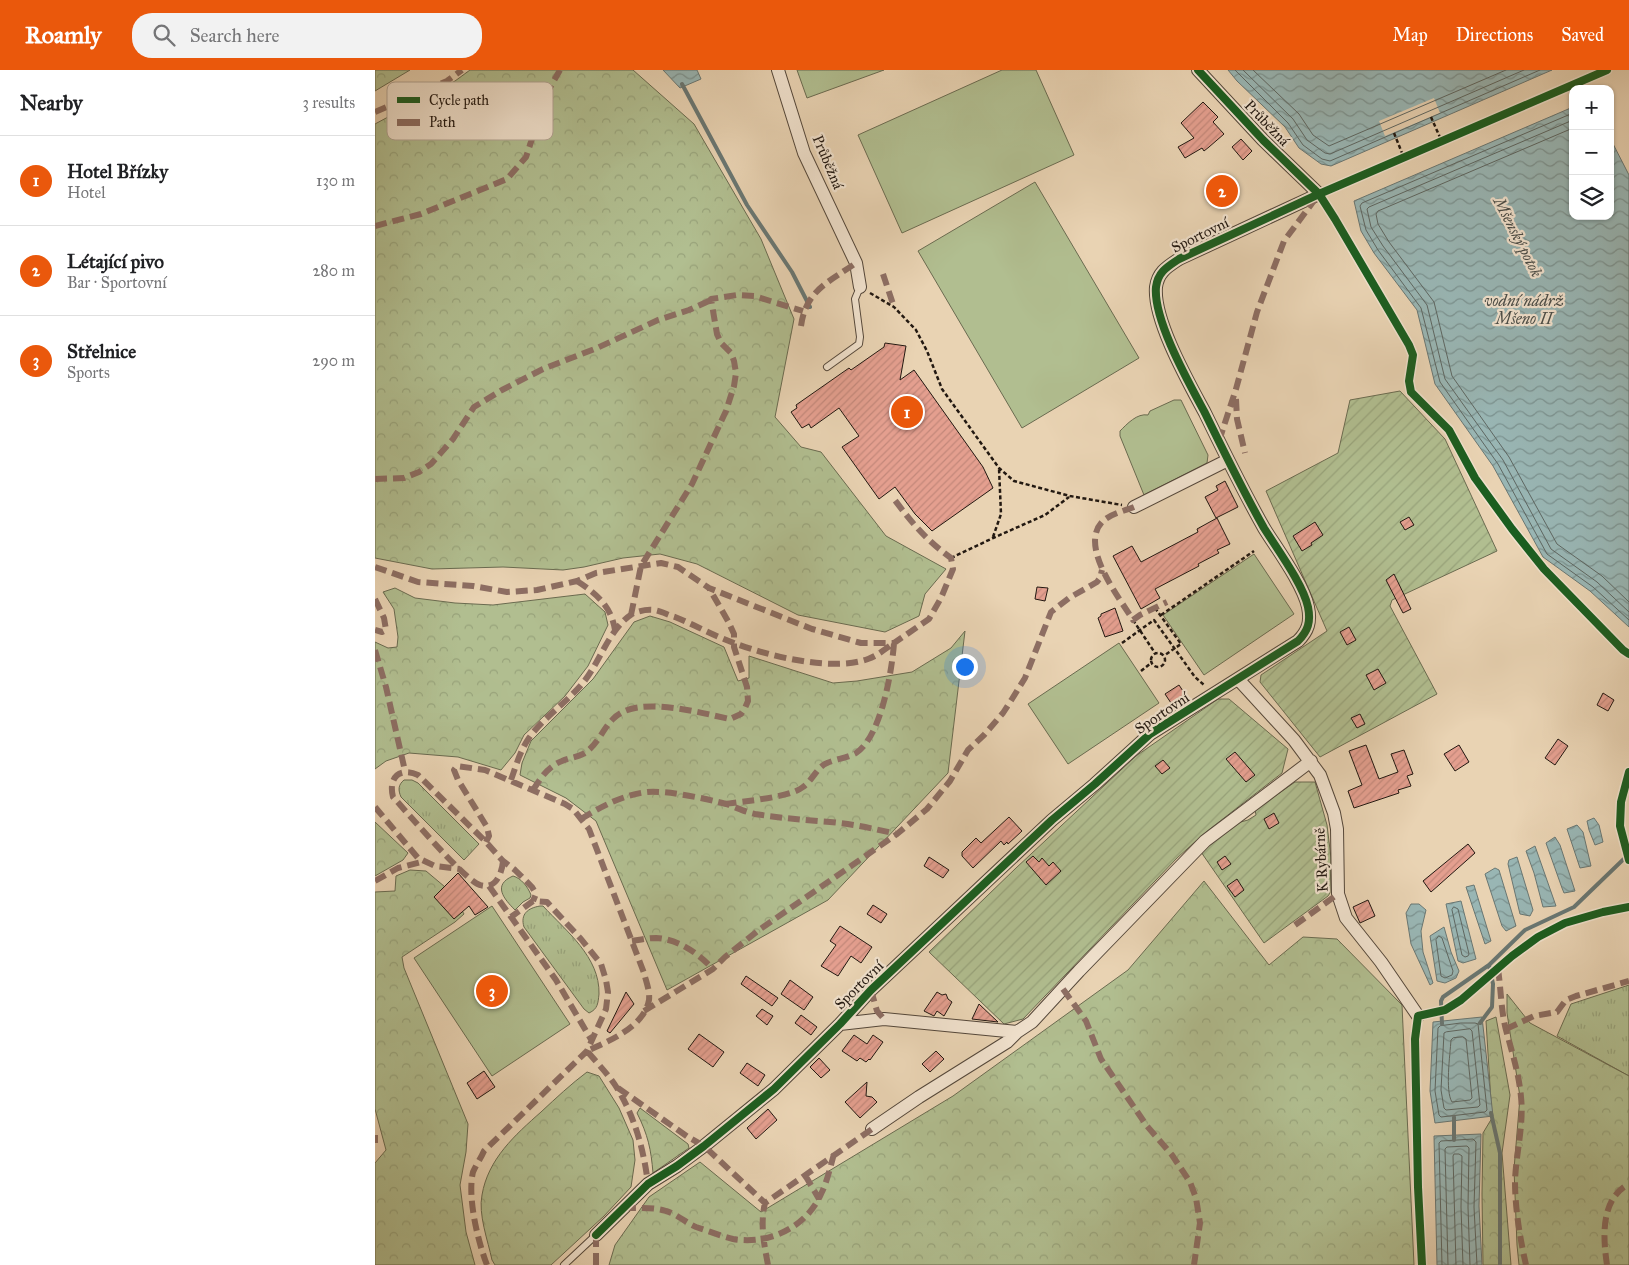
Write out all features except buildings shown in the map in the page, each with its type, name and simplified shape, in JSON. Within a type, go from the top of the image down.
[{"type":"street","name":"Průběžná","points":[[778,70],[804,153],[856,263],[860,287]]},
{"type":"street","name":"Průběžná","points":[[1197,70],[1263,140],[1319,194]]},
{"type":"street","name":"Sportovní","points":[[596,1235],[648,1184],[705,1146],[774,1089],[840,1024],[871,990],[1052,820],[1150,734],[1297,641],[1309,627],[1309,609],[1305,596],[1263,525],[1228,460],[1168,337],[1158,312],[1156,287],[1162,270],[1179,259],[1319,194]]},
{"type":"street","points":[[1134,507],[1228,460]]},
{"type":"street","name":"K Rybárně","points":[[1238,680],[1294,740],[1320,775],[1334,813],[1338,848],[1338,894],[1346,918],[1381,962],[1418,1016]]},
{"type":"street","points":[[872,1129],[1007,1042],[1017,1032],[1032,1022],[1205,841],[1311,761]]},
{"type":"street","points":[[840,1024],[884,1019],[1017,1032]]},
{"type":"lane","points":[[827,367],[859,344],[861,337],[855,299],[860,287]]},
{"type":"lane","points":[[564,1265],[596,1235]]},
{"type":"path","points":[[1431,117],[1438,144],[1451,138]]},
{"type":"path","points":[[1393,133],[1408,156],[1396,162]]},
{"type":"path","points":[[860,287],[894,307],[916,330],[927,351],[942,389],[999,468],[1014,480],[1069,496],[1134,507]]},
{"type":"path","points":[[993,538],[1001,514],[999,468]]},
{"type":"path","points":[[951,558],[1045,515],[1069,496]]},
{"type":"path","points":[[1161,615],[1254,551]]},
{"type":"path","points":[[1155,608],[1181,644],[1165,655]]},
{"type":"path","points":[[1133,620],[1155,653]]},
{"type":"path","points":[[1122,643],[1154,620],[1195,677],[1214,694]]},
{"type":"path","points":[[1160,652],[1165,655],[1166,660],[1163,665],[1156,667],[1152,663],[1151,658],[1155,653],[1160,652]]},
{"type":"path","points":[[1141,671],[1152,663]]},
{"type":"path","points":[[1453,1005],[1505,962]]},
{"type":"green space","points":[[375,70],[410,70],[387,82],[375,91]]},
{"type":"green space","points":[[470,70],[633,70],[694,124],[761,239],[794,319],[775,417],[801,447],[821,452],[886,536],[946,569],[925,594],[919,616],[885,632],[798,615],[697,564],[660,554],[623,558],[563,570],[503,567],[432,569],[375,558],[375,124],[387,118],[387,140],[553,140],[553,82],[453,82]]},
{"type":"green space","points":[[797,70],[884,70],[807,98]]},
{"type":"green space","points":[[1002,70],[1036,70],[1074,155],[902,233],[858,135]]},
{"type":"green space","points":[[1035,182],[1139,358],[1022,428],[918,251]]},
{"type":"green space","points":[[1400,391],[1445,439],[1497,551],[1392,600],[1390,606],[1437,694],[1320,757],[1260,682],[1261,675],[1327,631],[1266,491],[1338,453],[1350,400]]},
{"type":"green space","points":[[1174,400],[1181,400],[1208,455],[1207,463],[1144,495],[1120,436],[1120,431],[1136,417],[1148,415],[1150,411]]},
{"type":"green space","points":[[1254,554],[1294,614],[1204,675],[1163,615]]},
{"type":"green space","points":[[395,588],[415,598],[493,605],[585,594],[605,612],[608,625],[588,666],[565,696],[524,735],[515,753],[501,770],[458,757],[409,753],[386,761],[375,769],[375,642],[388,648],[397,647],[398,637],[394,609],[383,592]]},
{"type":"green space","points":[[650,616],[670,622],[724,647],[738,681],[749,678],[749,656],[833,683],[912,672],[951,648],[965,631],[948,773],[828,900],[667,990],[596,821],[566,798],[520,775],[522,763],[531,741],[593,679],[634,622]]},
{"type":"green space","points":[[1119,643],[1159,703],[1068,764],[1028,704]]},
{"type":"green space","points":[[1218,699],[1229,699],[1288,749],[1282,773],[1206,832],[1177,858],[1023,1019],[1004,1024],[929,952],[1136,756]]},
{"type":"green space","points":[[404,780],[412,780],[418,783],[479,844],[464,860],[401,797],[399,788]]},
{"type":"green space","points":[[1295,782],[1315,782],[1327,825],[1331,858],[1330,893],[1264,943],[1201,852],[1237,823],[1248,820],[1256,815],[1255,810]]},
{"type":"green space","points":[[375,822],[408,853],[403,860],[375,876]]},
{"type":"green space","points":[[410,870],[426,871],[451,892],[464,914],[402,957],[404,968],[468,1124],[466,1152],[460,1185],[466,1232],[475,1265],[375,1265],[375,1163],[386,1150],[375,1109],[375,892],[395,891],[396,876]]},
{"type":"green space","points":[[513,876],[524,883],[531,895],[530,898],[515,910],[502,892],[503,884]]},
{"type":"green space","points":[[1204,881],[1269,965],[1303,937],[1337,939],[1402,1005],[1414,1265],[609,1265],[615,1245],[649,1197],[700,1162],[761,1212],[953,1096],[1128,970]]},
{"type":"green space","points":[[492,906],[570,1024],[492,1076],[414,958]]},
{"type":"green space","points":[[543,906],[571,935],[588,956],[594,968],[598,981],[599,997],[596,1008],[589,1013],[584,1009],[524,927],[523,919],[526,912]]},
{"type":"green space","points":[[1629,985],[1629,1076],[1557,1036],[1571,1004]]},
{"type":"green space","points":[[1507,994],[1530,1023],[1629,1076],[1629,1265],[1519,1265],[1514,1169],[1520,1097],[1507,1013]]},
{"type":"green space","points":[[1496,1017],[1510,1095],[1502,1153],[1511,1265],[1483,1265],[1483,1133],[1492,1118],[1486,1021]]},
{"type":"green space","points":[[587,1072],[599,1076],[619,1108],[633,1140],[635,1160],[631,1187],[604,1216],[551,1265],[495,1265],[492,1260],[481,1210],[482,1195],[490,1170],[512,1139]]},
{"type":"green space","points":[[640,1108],[688,1144],[689,1148],[653,1173],[648,1142],[637,1113]]},
{"type":"water","points":[[663,70],[697,70],[701,79],[680,88]]},
{"type":"water","points":[[1228,70],[1552,70],[1331,166],[1321,164],[1299,148],[1285,127]]},
{"type":"water","name":"vodní nádrž Mšeno II","points":[[1569,109],[1569,220],[1614,220],[1614,146],[1629,175],[1629,627],[1590,591],[1543,557],[1493,466],[1435,384],[1417,310],[1374,253],[1361,231],[1354,201]]},
{"type":"water","points":[[1594,818],[1599,825],[1603,842],[1595,845],[1587,821]]},
{"type":"water","points":[[1577,825],[1583,832],[1591,866],[1580,868],[1567,829]]},
{"type":"water","points":[[1555,837],[1560,845],[1575,891],[1564,893],[1562,888],[1546,843]]},
{"type":"water","points":[[1535,846],[1556,906],[1543,907],[1526,851]]},
{"type":"water","points":[[1517,857],[1533,910],[1530,916],[1520,914],[1508,864],[1509,860]]},
{"type":"water","points":[[1495,868],[1499,870],[1516,926],[1506,931],[1502,926],[1485,874]]},
{"type":"water","points":[[1474,885],[1491,941],[1485,944],[1466,887]]},
{"type":"water","points":[[1461,901],[1476,959],[1463,963],[1458,961],[1446,904]]},
{"type":"water","points":[[1411,904],[1419,904],[1426,910],[1421,931],[1423,952],[1433,983],[1430,985],[1411,944],[1406,913]]},
{"type":"water","points":[[1444,927],[1459,971],[1456,978],[1445,983],[1437,981],[1430,936]]},
{"type":"water","points":[[1482,1017],[1493,1116],[1435,1123],[1430,1091],[1433,1022]]},
{"type":"water","points":[[1481,1134],[1479,1206],[1482,1265],[1437,1265],[1434,1136]]},
{"type":"pier","points":[[1434,98],[1440,113],[1385,136],[1379,121]]},
{"type":"waterway","points":[[682,84],[747,205],[792,272],[810,307]]},
{"type":"waterway","points":[[1480,1023],[1492,1007],[1493,984],[1489,965],[1525,930],[1574,907],[1629,854]]},
{"type":"waterway","points":[[1442,1024],[1441,1001],[1443,997],[1489,965]]},
{"type":"waterway","points":[[1491,1113],[1500,1153],[1500,1265]]},
{"type":"waterway","points":[[1454,1117],[1454,1140]]},
{"type":"marked path","points":[[445,82],[462,70]]},
{"type":"marked path","points":[[553,82],[560,70]]},
{"type":"marked path","points":[[375,112],[387,107]]},
{"type":"marked path","points":[[375,226],[421,214],[507,179],[526,157],[532,140]]},
{"type":"marked path","points":[[1219,441],[1236,389],[1257,312],[1284,241],[1316,198]]},
{"type":"marked path","points":[[801,326],[804,314],[813,295],[856,263]]},
{"type":"marked path","points":[[883,274],[894,307]]},
{"type":"marked path","points":[[631,615],[641,566],[692,484],[726,411],[734,386],[736,373],[734,361],[731,353],[721,343],[717,334],[711,299],[737,295],[754,296],[803,311]]},
{"type":"marked path","points":[[375,479],[404,478],[419,472],[431,464],[453,439],[474,407],[502,390],[543,369],[597,348],[658,320],[689,310],[711,300]]},
{"type":"marked path","points":[[1236,399],[1237,419],[1245,453]]},
{"type":"marked path","points":[[375,567],[418,582],[473,586],[507,592],[537,590],[577,581],[596,573],[661,563],[678,567],[709,588],[812,629],[861,643],[894,643],[929,619],[941,598],[953,569],[951,558],[920,531],[894,499]]},
{"type":"marked path","points":[[1134,507],[1113,515],[1102,522],[1096,532],[1095,545],[1098,558],[1111,585],[1133,620],[1167,602]]},
{"type":"marked path","points":[[644,1011],[713,969],[759,930],[897,834],[927,809],[950,781],[968,750],[1003,713],[1012,699],[1025,678],[1051,612],[1069,598],[1097,582],[1102,570]]},
{"type":"marked path","points":[[577,581],[602,601],[610,614],[615,630]]},
{"type":"marked path","points":[[533,790],[552,766],[588,751],[613,719],[623,712],[652,706],[669,707],[730,719],[741,714],[748,701],[747,687],[734,647],[734,634],[709,588]]},
{"type":"marked path","points":[[375,599],[384,618],[386,630],[382,632],[375,630]]},
{"type":"marked path","points":[[511,780],[529,738],[582,684],[610,638],[624,621],[637,612],[643,610],[659,611],[748,648],[801,661],[837,664],[854,663],[868,659],[894,643],[884,703],[865,745],[853,755],[823,765],[803,787],[796,791],[725,804]]},
{"type":"marked path","points":[[375,650],[386,687],[405,771]]},
{"type":"marked path","points":[[486,842],[489,836],[487,827],[458,780],[454,770],[457,766],[485,770],[565,804],[573,809],[589,829],[644,973],[648,986],[649,1000],[646,1010],[633,1025],[615,1038],[587,1051],[614,1083],[629,1111],[641,1147],[648,1184]]},
{"type":"marked path","points":[[503,861],[500,875],[494,883],[486,886],[473,881],[462,872],[393,797],[392,784],[394,779],[401,773],[406,772],[418,775],[503,861],[532,887],[536,894],[533,901]]},
{"type":"marked path","points":[[581,819],[621,798],[638,793],[655,792],[709,800],[755,814],[847,824],[897,834]]},
{"type":"marked path","points":[[375,807],[418,858],[435,866],[460,869]]},
{"type":"marked path","points":[[375,881],[398,868],[425,861]]},
{"type":"marked path","points":[[489,886],[556,980],[592,1041]]},
{"type":"marked path","points":[[1295,925],[1338,894]]},
{"type":"marked path","points":[[487,1265],[480,1244],[472,1206],[473,1172],[484,1151],[587,1051],[606,1009],[608,992],[601,964],[547,902],[533,901],[511,917]]},
{"type":"marked path","points":[[632,941],[656,938],[672,941],[694,952],[713,969]]},
{"type":"marked path","points":[[1498,969],[1504,1023],[1517,1071],[1521,1097],[1522,1108],[1515,1192],[1518,1223],[1526,1265]]},
{"type":"marked path","points":[[1506,1029],[1534,1016],[1557,1012],[1566,1000],[1576,996],[1629,981]]},
{"type":"marked path","points":[[1063,989],[1086,1021],[1101,1059],[1147,1126],[1172,1155],[1190,1182],[1196,1198],[1200,1223],[1194,1265]]},
{"type":"marked path","points":[[871,990],[877,1011],[884,1019]]},
{"type":"marked path","points":[[618,1088],[704,1146],[765,1203]]},
{"type":"marked path","points":[[768,1265],[763,1226],[765,1203],[872,1129]]},
{"type":"marked path","points":[[375,1135],[375,1143]]},
{"type":"marked path","points":[[624,1208],[651,1208],[666,1211],[696,1227],[733,1239],[746,1240],[772,1236],[785,1232],[796,1225],[814,1206],[825,1185],[834,1154]]},
{"type":"marked path","points":[[805,1175],[819,1199]]},
{"type":"marked path","points":[[1607,1265],[1605,1231],[1608,1209],[1613,1199],[1629,1184]]},
{"type":"marked path","points":[[596,1235],[596,1265]]},
{"type":"cycle path","points":[[1198,70],[1263,140],[1319,194],[1409,345],[1413,355],[1409,381],[1411,392],[1449,430],[1475,478],[1544,569],[1629,654]]},
{"type":"cycle path","points":[[596,1235],[648,1184],[704,1146],[774,1089],[840,1024],[871,990],[1052,820],[1150,734],[1298,641],[1304,634],[1309,622],[1309,612],[1301,588],[1264,528],[1226,457],[1173,351],[1166,333],[1160,316],[1156,287],[1159,277],[1164,270],[1179,259],[1319,194],[1607,70]]},
{"type":"cycle path","points":[[1629,772],[1621,802],[1620,826],[1629,860]]},
{"type":"cycle path","points":[[1422,1265],[1418,1187],[1415,1039],[1418,1016],[1445,1010],[1461,1000],[1512,956],[1538,937],[1565,923],[1629,907]]},
{"type":"place","name":"Létající pivo","points":[[1222,191]]},
{"type":"place","name":"Hotel Břízky","points":[[907,412]]},
{"type":"place","name":"Střelnice","points":[[492,991]]},
{"type":"water label","name":"Mšenský potok","points":[[1518,237]]}]
